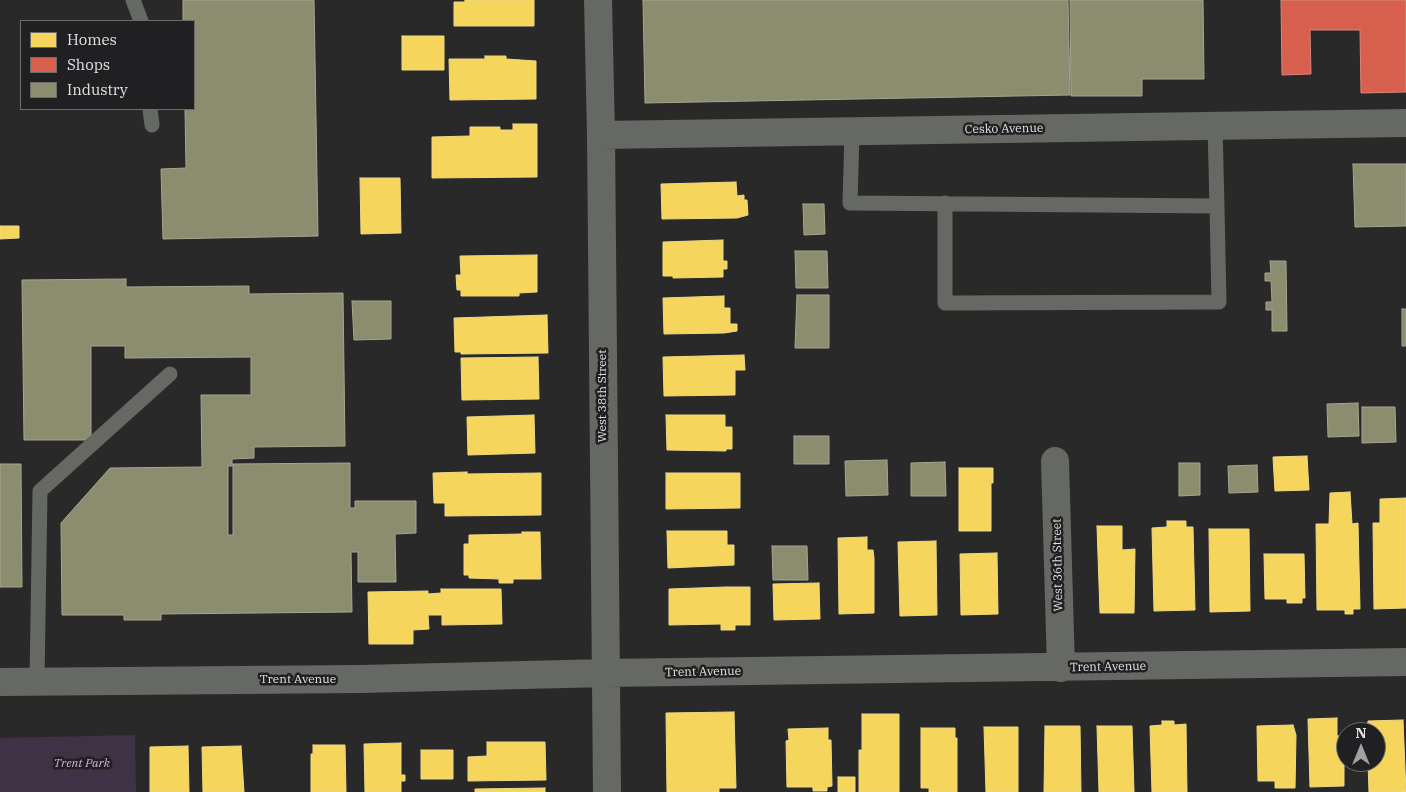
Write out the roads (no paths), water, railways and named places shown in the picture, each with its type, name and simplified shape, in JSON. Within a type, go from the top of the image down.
[{"type":"street","name":"West 38th Street","points":[[598,0],[607,792]]},
{"type":"street","name":"Cesko Avenue","points":[[601,135],[1406,123]]},
{"type":"street","name":"West 36th Street","points":[[1055,461],[1061,668]]},
{"type":"street","name":"Trent Avenue","points":[[0,682],[360,680],[606,673],[1406,662]]},
{"type":"lane","points":[[133,0],[141,20]]},
{"type":"lane","points":[[150,110],[152,125]]},
{"type":"lane","points":[[945,203],[944,303],[1219,302],[1215,126]]},
{"type":"lane","points":[[852,132],[850,203],[1217,206]]},
{"type":"lane","points":[[37,681],[40,491],[170,374]]},
{"type":"park label","name":"Trent Park","points":[[82,764]]}]
